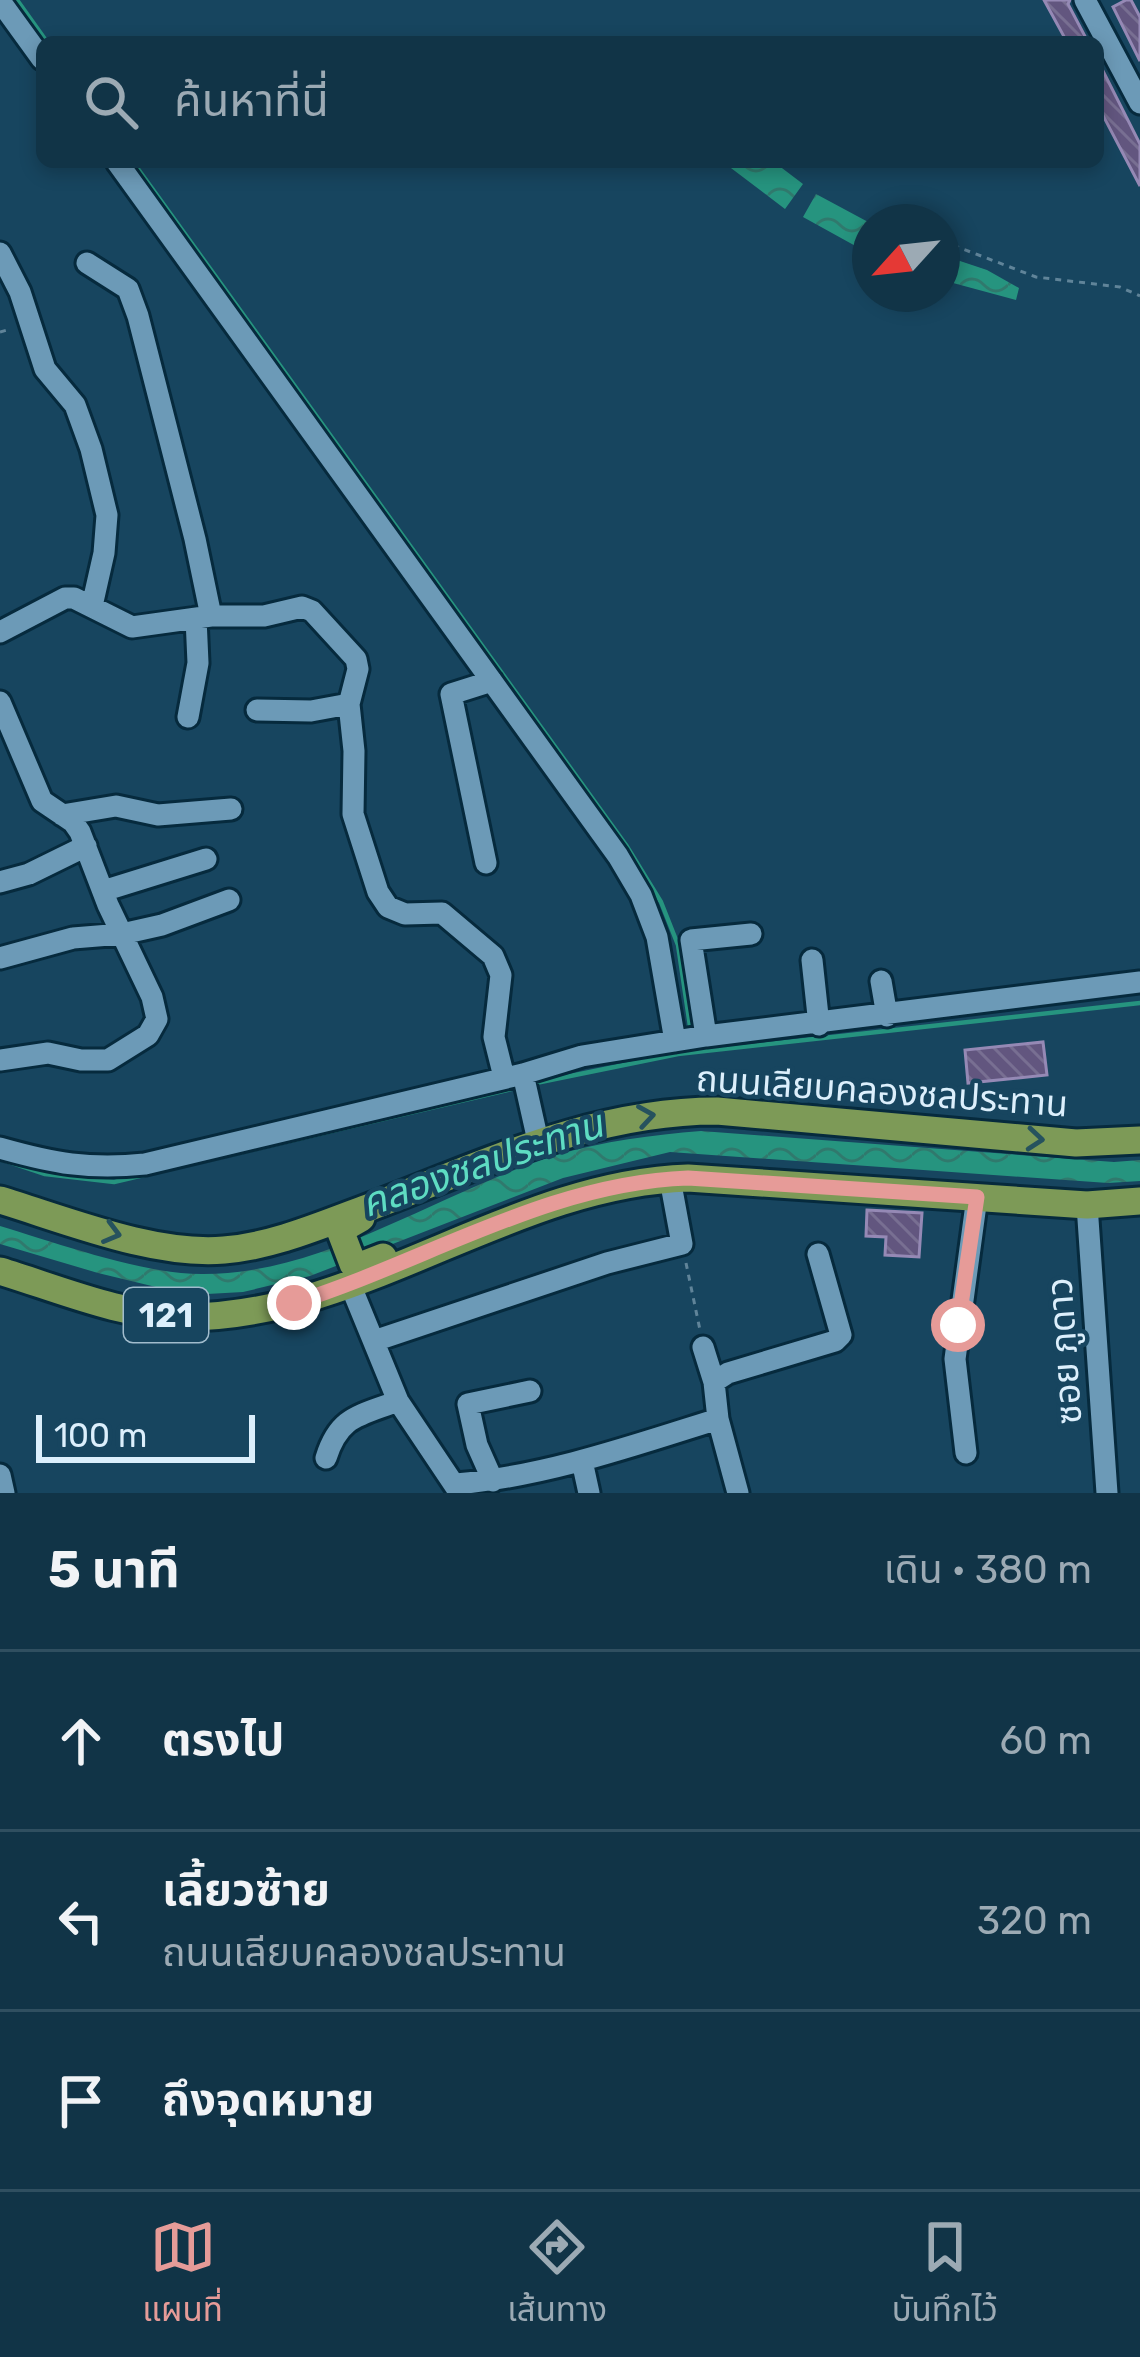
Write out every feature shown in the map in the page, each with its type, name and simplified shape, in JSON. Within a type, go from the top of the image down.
[{"type":"main road","name":"ถนนเลียบคลองชลประทาน","points":[[0,1199],[127,1237],[224,1250],[312,1229],[464,1172],[535,1128],[592,1126],[673,1111],[1076,1143],[1140,1140]]},
{"type":"main road","points":[[224,1250],[253,1256],[334,1235],[344,1225],[464,1172]]},
{"type":"main road","name":"121","points":[[0,1271],[150,1312],[182,1317],[236,1314],[294,1303],[349,1272],[480,1232],[561,1199],[628,1183],[670,1179],[1088,1204],[1140,1201]]},
{"type":"main road","points":[[334,1235],[349,1272]]},
{"type":"street","points":[[1085,0],[1140,104]]},
{"type":"street","points":[[0,1],[36,51]]},
{"type":"street","points":[[121,168],[618,856],[641,895],[692,1038]]},
{"type":"street","points":[[3,258],[45,369],[75,405],[91,449],[107,515],[92,606]]},
{"type":"street","points":[[87,263],[128,289],[152,364],[203,617],[188,717]]},
{"type":"street","points":[[0,632],[64,598],[92,606],[132,627],[312,610],[356,659],[350,704],[353,814],[378,892],[388,907],[405,914],[442,913],[493,956],[501,975],[494,1037],[517,1078],[535,1128]]},
{"type":"street","points":[[486,863],[451,694],[492,681]]},
{"type":"street","points":[[0,703],[11,752],[42,801],[73,822],[86,846],[152,997],[157,1019],[148,1035],[108,1060],[49,1053],[0,1060]]},
{"type":"street","points":[[257,710],[311,711],[350,704]]},
{"type":"street","points":[[62,815],[116,806],[158,815],[231,809]]},
{"type":"street","points":[[0,882],[29,874],[86,846]]},
{"type":"street","points":[[104,891],[206,859]]},
{"type":"street","points":[[0,958],[73,938],[162,925],[229,900]]},
{"type":"street","points":[[692,1038],[691,940],[751,934]]},
{"type":"street","points":[[812,960],[819,1025]]},
{"type":"street","points":[[880,981],[887,1016]]},
{"type":"street","points":[[0,1148],[64,1166],[145,1164],[517,1078],[582,1056],[1140,982]]},
{"type":"street","points":[[374,1341],[607,1263],[682,1244],[670,1179]]},
{"type":"street","points":[[966,1453],[955,1359],[977,1197]]},
{"type":"street","name":"ซอย ภูดาว","points":[[1088,1204],[1107,1493]]},
{"type":"street","points":[[714,1382],[728,1372],[842,1335],[818,1254]]},
{"type":"street","points":[[349,1272],[398,1401],[460,1491],[582,1461],[718,1419]]},
{"type":"street","points":[[703,1347],[738,1493]]},
{"type":"street","points":[[493,1481],[468,1404],[530,1391]]},
{"type":"street","points":[[326,1458],[334,1432],[398,1401]]},
{"type":"street","points":[[582,1461],[589,1493]]},
{"type":"street","points":[[0,1475],[4,1493]]},
{"type":"path","points":[[960,248],[1036,277],[1120,287],[1140,296]]},
{"type":"path","points":[[682,1244],[703,1347]]},
{"type":"water","points":[[731,168],[782,168],[803,184],[785,209]]},
{"type":"water","points":[[816,194],[852,213],[852,244],[803,217]]},
{"type":"water","points":[[960,261],[1019,288],[1016,300],[960,285]]},
{"type":"water","points":[[701,1131],[1114,1162],[1140,1160],[1140,1181],[1108,1183],[670,1152],[563,1178],[310,1276],[243,1292],[189,1295],[0,1244],[0,1226],[155,1269],[204,1274],[249,1270],[339,1246],[557,1155],[628,1139]]},
{"type":"building","points":[[1044,0],[1070,0],[1085,36],[1064,36]]},
{"type":"building","points":[[1131,0],[1140,17],[1140,61],[1113,7]]},
{"type":"building","points":[[1104,73],[1140,144],[1140,186],[1104,117]]},
{"type":"building","points":[[1043,1042],[1047,1075],[968,1083],[965,1050]]},
{"type":"building","points":[[867,1210],[922,1213],[919,1257],[885,1255],[886,1237],[866,1236]]},
{"type":"waterway","points":[[17,0],[43,36]]},
{"type":"waterway","points":[[137,168],[626,845],[661,902],[678,945],[691,1033]]},
{"type":"waterway","points":[[531,1084],[678,1054],[1140,1003]]},
{"type":"waterway","points":[[0,1159],[45,1174],[114,1182],[520,1087]]},
{"type":"route","points":[[294,1303],[561,1199],[647,1180],[688,1178],[977,1197],[958,1325]]},
{"type":"water label","name":"คลองชลประทาน","points":[[482,1164]]}]
